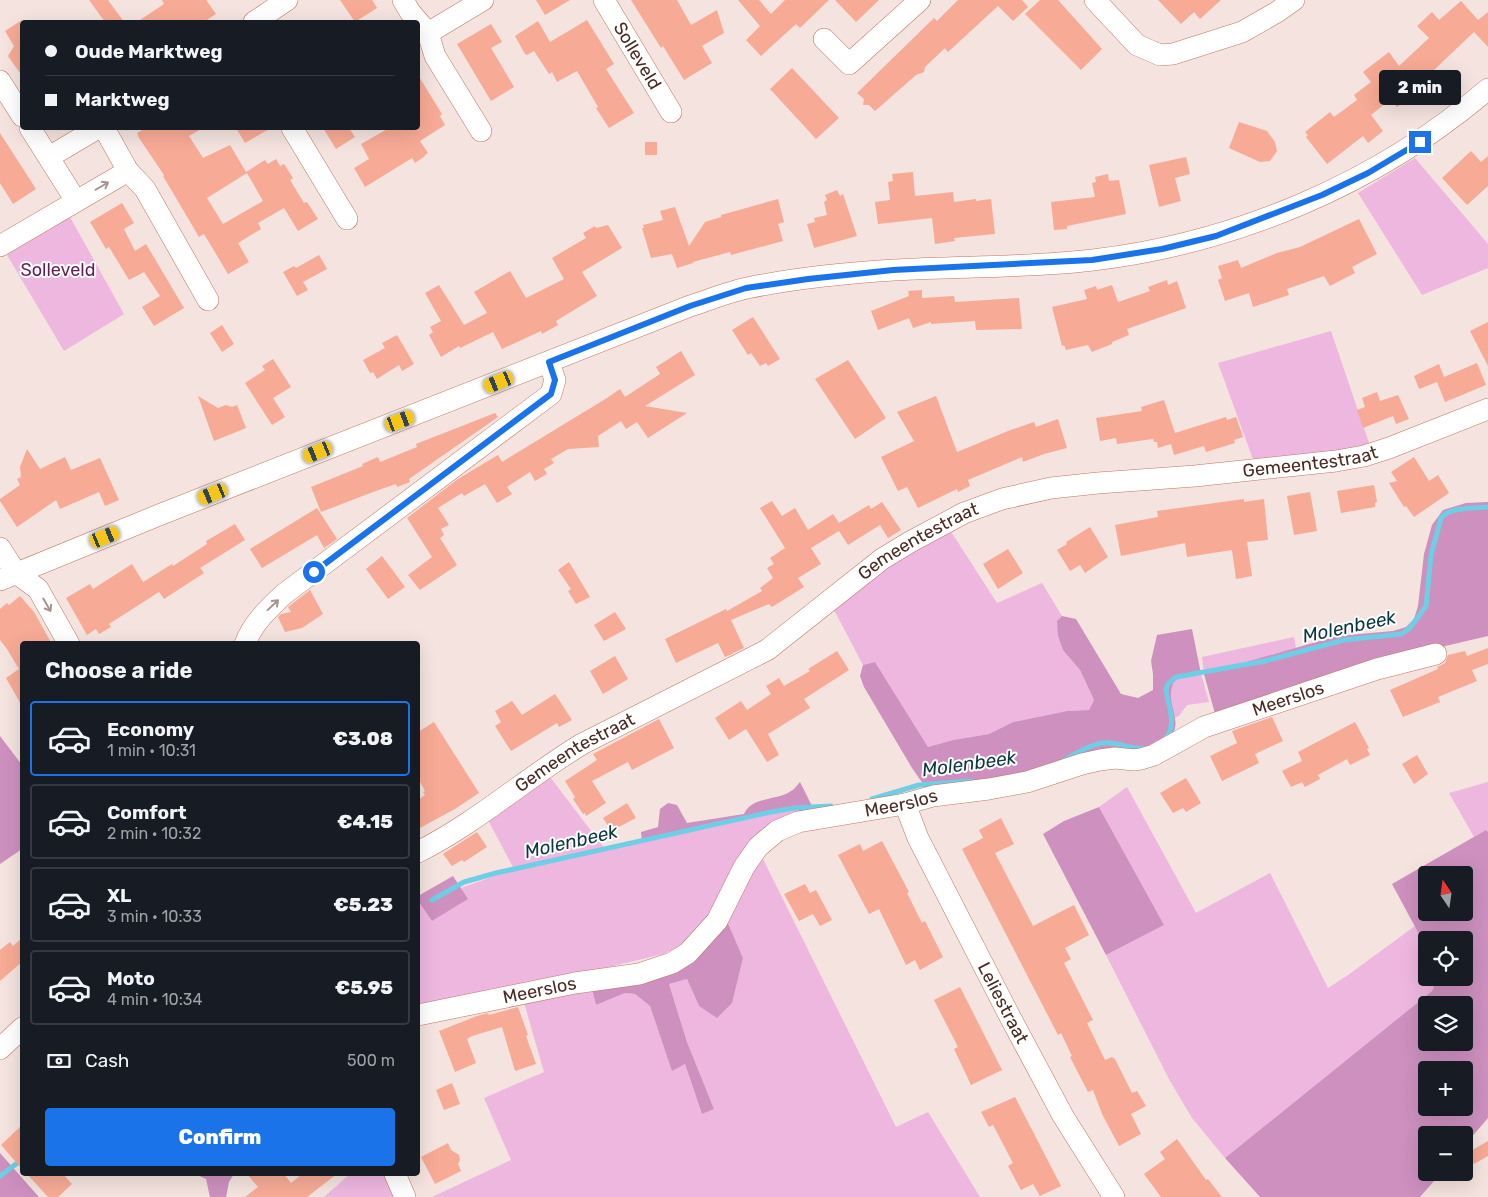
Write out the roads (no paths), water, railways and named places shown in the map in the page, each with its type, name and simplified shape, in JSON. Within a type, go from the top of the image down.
[{"type":"street","points":[[257,20],[287,0]]},
{"type":"street","points":[[404,0],[417,20]]},
{"type":"street","points":[[428,33],[483,0]]},
{"type":"street","name":"Solleveld","points":[[604,0],[672,112]]},
{"type":"street","points":[[824,39],[850,64],[920,0]]},
{"type":"street","points":[[1095,0],[1137,45],[1160,55],[1173,54],[1242,32],[1294,0]]},
{"type":"street","points":[[420,24],[428,33],[435,56],[481,131]]},
{"type":"street","points":[[0,81],[20,113]]},
{"type":"street","points":[[8,576],[690,306],[746,288],[893,270],[1092,260],[1162,249],[1216,236],[1314,198],[1368,173],[1420,142],[1488,89]]},
{"type":"street","points":[[31,130],[76,201]]},
{"type":"street","points":[[49,157],[95,130]]},
{"type":"street","points":[[105,130],[128,171],[145,189],[208,300]]},
{"type":"street","points":[[293,130],[347,219]]},
{"type":"street","points":[[0,246],[128,171]]},
{"type":"street","points":[[246,641],[264,614],[284,594],[551,394],[555,380],[549,362]]},
{"type":"street","name":"Gemeentestraat","points":[[420,851],[461,826],[582,744],[767,650],[882,560],[916,538],[964,513],[1002,499],[1051,488],[1098,482],[1194,476],[1336,461],[1364,456],[1389,448],[1488,408]]},
{"type":"street","points":[[0,548],[8,576]]},
{"type":"street","points":[[8,576],[38,589],[67,641]]},
{"type":"street","name":"Meerslos","points":[[420,1015],[575,983],[639,974],[672,963],[688,952],[717,921],[748,859],[758,847],[777,830],[798,822],[905,804],[933,796],[989,790],[1027,782],[1082,764],[1115,758],[1134,760],[1148,757],[1216,723],[1377,670],[1436,654]]},
{"type":"street","name":"Leliestraat","points":[[905,804],[918,838],[1009,1015],[1063,1116],[1114,1197]]},
{"type":"street","points":[[0,1048],[20,1030]]},
{"type":"street","points":[[396,1176],[405,1197]]},
{"type":"waterway","name":"Molenbeek","points":[[1165,739],[1169,733],[1172,721],[1166,689],[1168,684],[1176,677],[1265,661],[1344,640],[1401,634],[1410,628],[1426,606],[1431,555],[1441,518],[1445,514],[1456,510],[1488,507]]},
{"type":"waterway","name":"Molenbeek","points":[[1064,760],[1098,744],[1105,743],[1146,748]]},
{"type":"waterway","name":"Molenbeek","points":[[872,799],[919,785],[971,781]]},
{"type":"waterway","name":"Molenbeek","points":[[432,900],[464,882],[496,873],[771,812],[794,808],[831,806]]},
{"type":"waterway","name":"Molenbeek","points":[[0,1176],[16,1164]]}]
